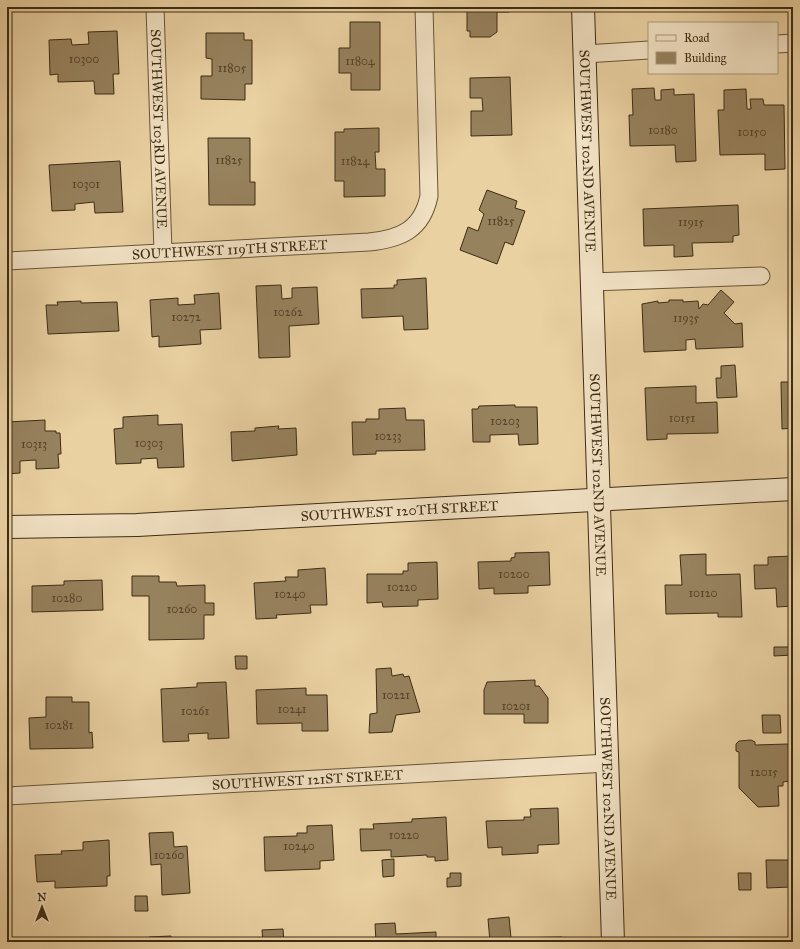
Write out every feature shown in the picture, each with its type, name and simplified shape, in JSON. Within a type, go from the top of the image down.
[{"type":"street","name":"SOUTHWEST 103RD AVENUE","points":[[155,7],[163,252]]},
{"type":"street","name":"SOUTHWEST 119TH STREET","points":[[7,260],[369,242],[390,239],[402,234],[414,226],[425,208],[429,196],[424,7]]},
{"type":"street","name":"SOUTHWEST 102ND AVENUE","points":[[583,7],[613,942]]},
{"type":"street","points":[[778,44],[793,43]]},
{"type":"street","points":[[585,54],[648,50]]},
{"type":"street","points":[[591,282],[761,276]]},
{"type":"street","name":"SOUTHWEST 120TH STREET","points":[[7,527],[61,528],[137,525],[793,489]]},
{"type":"street","name":"SOUTHWEST 121ST STREET","points":[[7,796],[608,763]]},
{"type":"building","points":[[467,7],[509,7],[509,12],[497,12],[497,32],[490,37],[470,37],[470,31],[467,31]]},
{"type":"building","points":[[350,22],[380,22],[380,90],[351,90],[351,73],[339,73],[339,48],[350,48]]},
{"type":"building","points":[[7,27],[9,27],[11,85],[7,86]]},
{"type":"building","points":[[117,31],[119,74],[113,74],[114,94],[95,94],[94,81],[58,82],[58,74],[50,75],[49,40],[71,39],[72,45],[89,44],[88,32]]},
{"type":"building","points":[[206,33],[244,33],[244,40],[252,40],[252,84],[245,84],[245,100],[201,99],[201,76],[212,76],[212,59],[206,58]]},
{"type":"building","points":[[510,77],[512,135],[471,136],[471,111],[483,111],[482,98],[470,98],[470,78]]},
{"type":"building","points":[[654,88],[655,100],[661,100],[661,90],[674,89],[674,95],[694,94],[696,161],[676,162],[675,145],[630,146],[629,115],[633,115],[632,89]]},
{"type":"building","points":[[746,89],[747,109],[751,109],[750,99],[763,99],[764,105],[784,105],[785,169],[765,170],[765,154],[720,155],[718,110],[724,110],[724,90]]},
{"type":"building","points":[[379,128],[379,152],[375,152],[376,169],[385,169],[385,196],[344,197],[344,181],[335,181],[335,132],[344,132],[344,129]]},
{"type":"building","points":[[208,138],[250,138],[250,182],[255,182],[255,205],[209,205]]},
{"type":"building","points":[[7,160],[10,218],[7,218]]},
{"type":"building","points":[[120,161],[123,212],[95,213],[94,202],[75,204],[75,210],[52,211],[49,165]]},
{"type":"building","points":[[487,190],[517,201],[515,208],[525,211],[513,245],[505,242],[497,264],[460,250],[468,227],[478,231],[484,214],[479,210]]},
{"type":"building","points":[[738,205],[739,235],[733,236],[733,242],[692,243],[693,256],[674,257],[674,245],[644,246],[643,209]]},
{"type":"building","points":[[426,278],[428,329],[404,330],[403,316],[362,318],[361,289],[394,288],[394,285],[397,285],[397,280]]},
{"type":"building","points":[[281,285],[282,299],[292,298],[292,288],[317,287],[319,324],[289,326],[290,357],[259,358],[256,286]]},
{"type":"building","points":[[721,290],[734,302],[724,313],[735,324],[742,323],[743,347],[696,349],[695,339],[686,340],[686,350],[644,352],[642,304],[658,301],[658,303],[669,302],[669,300],[683,300],[683,302],[698,301],[699,309],[703,304],[708,305]]},
{"type":"building","points":[[219,293],[221,329],[200,330],[201,344],[159,347],[159,336],[152,337],[150,300],[178,298],[178,305],[195,304],[194,295]]},
{"type":"building","points":[[81,301],[81,303],[117,302],[119,331],[48,334],[46,305],[58,305],[57,302]]},
{"type":"building","points":[[735,365],[737,397],[717,398],[716,378],[721,378],[721,366]]},
{"type":"building","points":[[781,382],[793,382],[793,428],[782,429]]},
{"type":"building","points":[[696,386],[696,403],[717,402],[718,433],[667,434],[667,439],[647,440],[645,388]]},
{"type":"building","points":[[515,405],[515,407],[537,407],[538,444],[519,445],[518,434],[490,435],[490,442],[473,442],[472,409],[478,409],[479,406]]},
{"type":"building","points":[[405,408],[406,420],[424,420],[425,450],[376,451],[376,454],[353,455],[352,422],[366,422],[366,419],[379,419],[379,409]]},
{"type":"building","points":[[158,415],[158,425],[182,424],[184,467],[158,468],[157,458],[141,459],[141,463],[116,464],[114,429],[123,428],[123,417]]},
{"type":"building","points":[[45,420],[45,431],[56,431],[56,433],[60,433],[61,454],[58,454],[59,468],[36,469],[36,460],[20,461],[20,473],[7,474],[7,422]]},
{"type":"building","points":[[279,426],[278,429],[296,428],[297,455],[232,461],[231,432],[255,431],[255,428]]},
{"type":"building","points":[[549,552],[550,585],[528,586],[528,593],[494,594],[494,588],[479,589],[478,562],[511,561],[511,558],[515,557],[515,553]]},
{"type":"building","points":[[706,554],[706,575],[740,574],[742,617],[718,617],[718,613],[666,614],[665,585],[682,585],[680,555]]},
{"type":"building","points":[[793,556],[793,606],[777,607],[776,588],[755,589],[754,565],[768,565],[768,557]]},
{"type":"building","points":[[437,562],[438,599],[418,600],[418,606],[383,607],[382,602],[367,603],[367,574],[403,574],[403,571],[408,571],[408,563]]},
{"type":"building","points":[[325,568],[327,605],[310,605],[311,613],[276,615],[277,618],[256,619],[254,583],[286,581],[285,577],[298,577],[298,570]]},
{"type":"building","points":[[132,576],[159,576],[159,582],[176,582],[177,586],[205,585],[205,603],[214,603],[214,615],[204,615],[204,639],[149,640],[149,596],[132,596]]},
{"type":"building","points":[[102,580],[103,610],[32,612],[32,586],[64,585],[64,581]]},
{"type":"building","points":[[774,647],[793,647],[793,655],[774,656]]},
{"type":"building","points":[[235,656],[247,656],[247,669],[236,669]]},
{"type":"building","points":[[391,668],[392,676],[403,674],[404,677],[409,676],[420,712],[396,715],[392,732],[369,733],[370,714],[377,713],[376,669]]},
{"type":"building","points":[[535,680],[535,686],[539,686],[548,698],[548,723],[524,723],[524,714],[484,714],[484,690],[487,682]]},
{"type":"building","points":[[226,682],[229,738],[208,739],[208,733],[188,734],[189,741],[163,742],[161,689],[197,687],[197,683]]},
{"type":"building","points":[[306,688],[306,695],[327,695],[328,731],[302,731],[302,723],[257,724],[256,690]]},
{"type":"building","points":[[46,697],[72,697],[72,702],[89,702],[89,733],[92,732],[93,748],[30,749],[29,718],[46,717]]},
{"type":"building","points":[[762,715],[780,715],[781,733],[763,733]]},
{"type":"building","points":[[751,740],[755,742],[755,745],[788,744],[790,781],[783,782],[783,786],[778,786],[779,806],[758,807],[739,788],[739,752],[736,751],[736,744],[739,741]]},
{"type":"building","points":[[558,808],[559,844],[538,845],[538,853],[502,855],[502,847],[488,848],[486,821],[524,820],[524,817],[531,817],[530,809]]},
{"type":"building","points":[[446,817],[448,860],[435,861],[435,857],[427,857],[427,855],[391,857],[391,850],[361,851],[360,829],[374,829],[373,824],[412,822],[412,819]]},
{"type":"building","points":[[332,825],[334,860],[320,861],[320,869],[265,871],[264,837],[297,836],[297,833],[307,833],[307,826]]},
{"type":"building","points":[[173,832],[174,847],[187,846],[190,893],[162,895],[161,864],[151,865],[149,833]]},
{"type":"building","points":[[109,840],[110,876],[107,876],[107,886],[55,888],[55,881],[37,882],[35,855],[62,854],[61,851],[83,850],[83,842]]},
{"type":"building","points":[[394,859],[394,876],[383,877],[382,860]]},
{"type":"building","points":[[766,860],[793,860],[793,942],[791,942],[790,887],[767,888]]},
{"type":"building","points":[[450,873],[461,873],[461,886],[447,887],[447,878],[450,878]]},
{"type":"building","points":[[738,873],[751,873],[751,890],[739,890]]},
{"type":"building","points":[[135,896],[147,896],[148,911],[135,911]]},
{"type":"building","points":[[509,917],[511,938],[562,937],[562,942],[490,942],[488,919]]},
{"type":"building","points":[[395,923],[396,934],[436,932],[436,942],[376,942],[375,924]]},
{"type":"building","points":[[283,929],[284,942],[263,942],[262,930]]},
{"type":"building","points":[[171,936],[172,942],[145,942],[145,940],[149,940],[149,937]]},
{"type":"building","points":[[348,940],[348,942],[306,942]]}]
